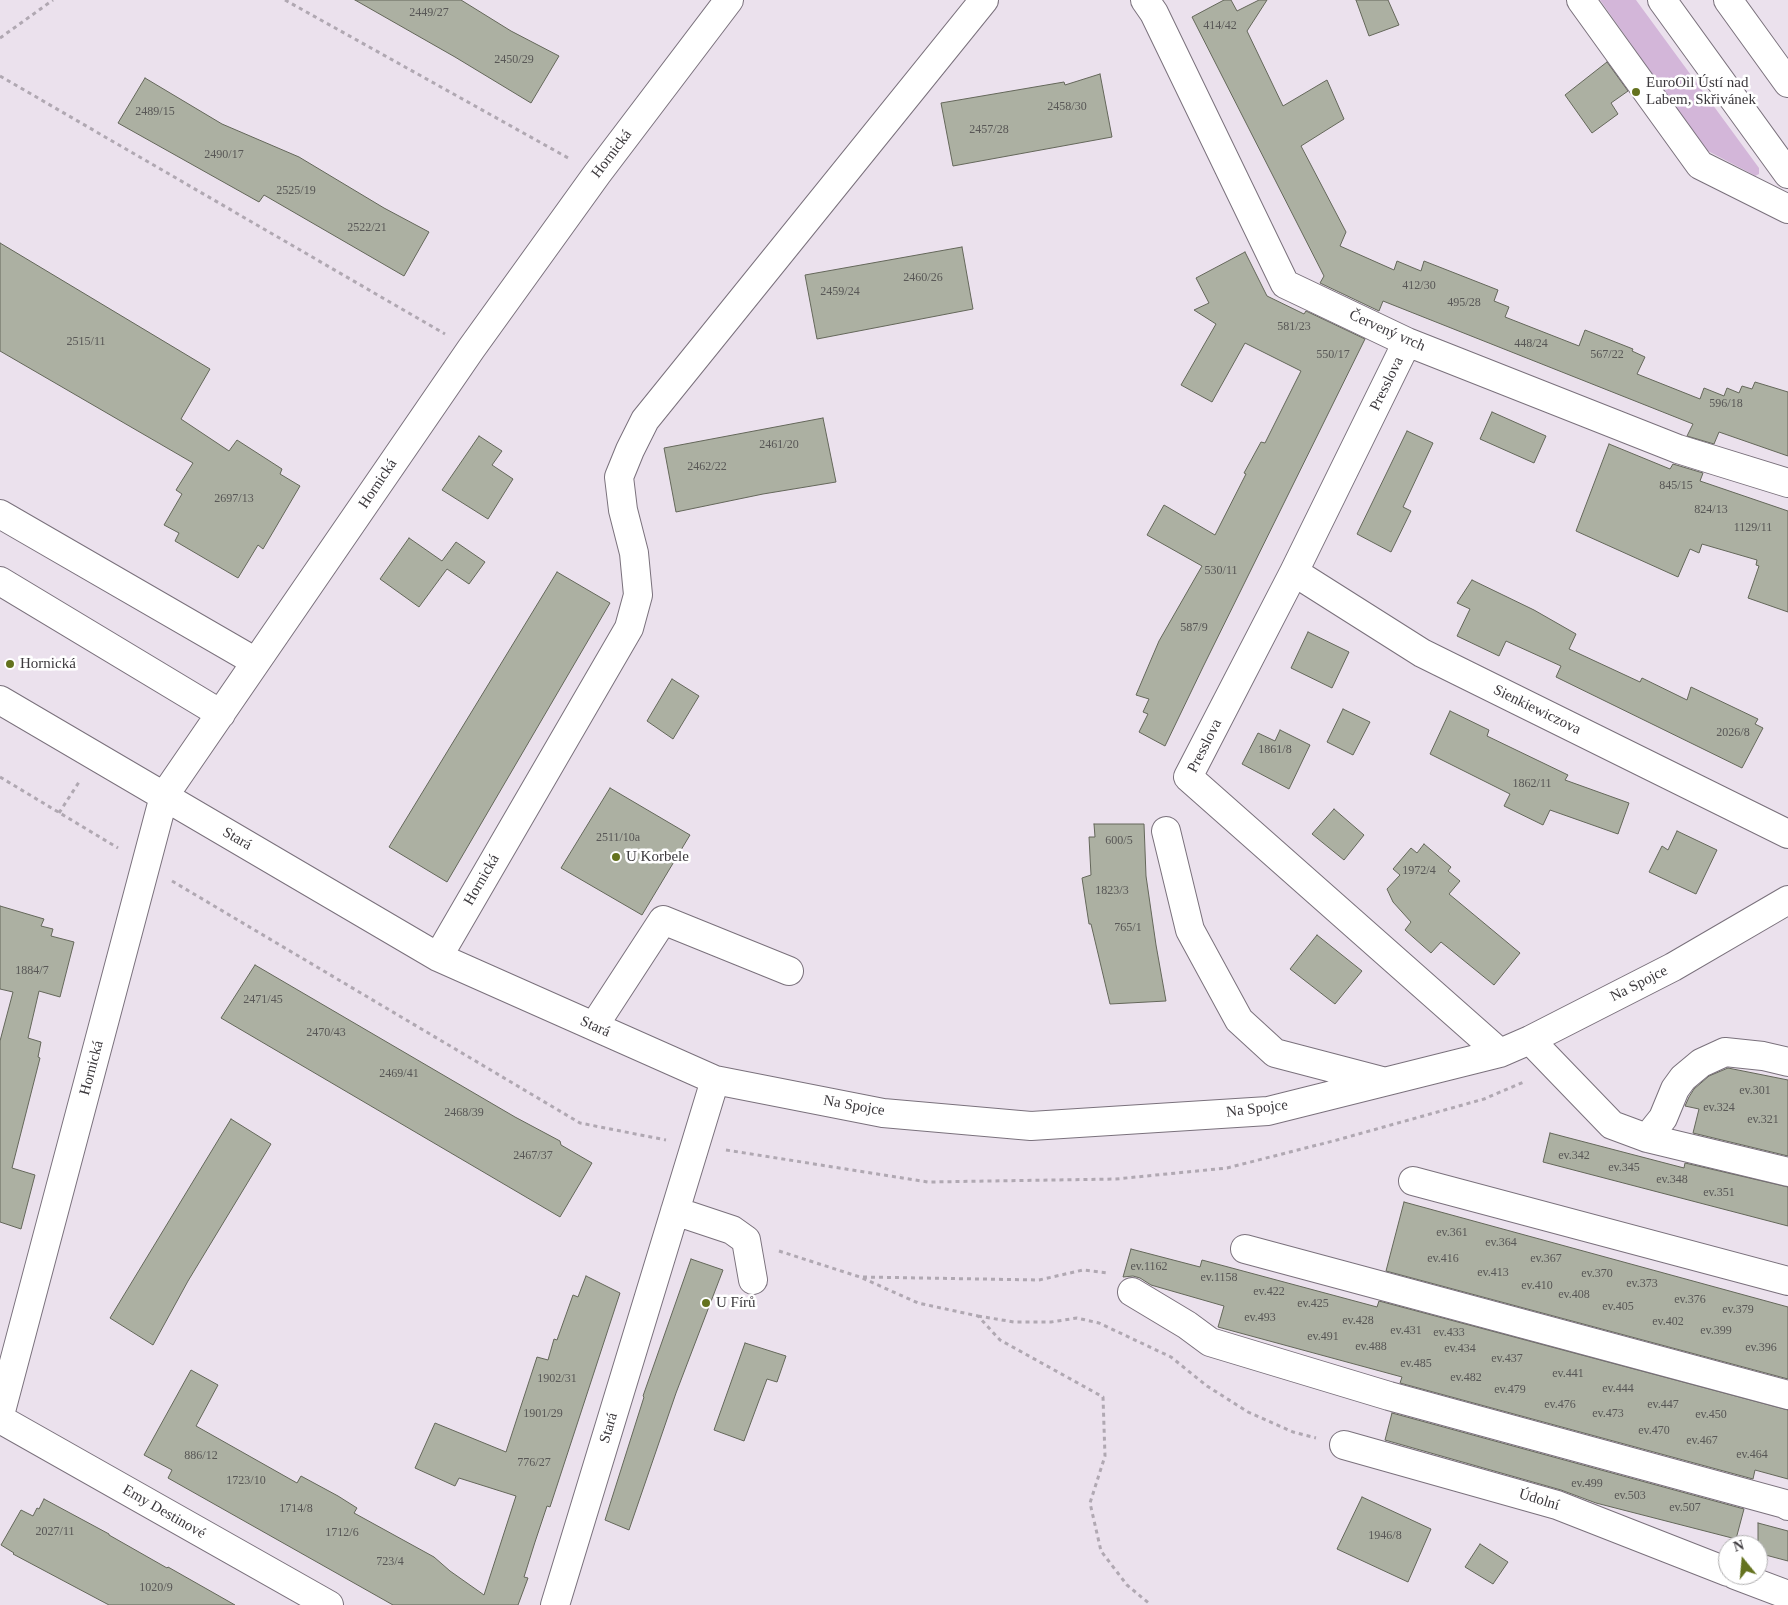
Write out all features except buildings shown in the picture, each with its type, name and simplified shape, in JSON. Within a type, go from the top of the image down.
[{"type":"street","name":"Hornická","points":[[0,1414],[164,796],[471,349],[597,174],[729,0]]},
{"type":"street","name":"Hornická","points":[[438,956],[629,628],[638,595],[634,552],[622,510],[619,478],[645,420],[984,0]]},
{"type":"street","points":[[1580,0],[1700,165],[1788,209]]},
{"type":"street","points":[[1662,0],[1788,174]]},
{"type":"street","points":[[1728,0],[1788,83]]},
{"type":"street","name":"Červený vrch","points":[[1157,4],[1285,284],[1407,342],[1678,449],[1788,484]]},
{"type":"street","name":"Presslova","points":[[1407,342],[1294,572],[1188,778],[1500,1053]]},
{"type":"street","points":[[0,514],[256,662]]},
{"type":"street","name":"Sienkiewiczova","points":[[1294,572],[1422,653],[1788,834]]},
{"type":"street","points":[[0,581],[220,714]]},
{"type":"street","name":"Stará","points":[[0,700],[438,956],[715,1080],[555,1605]]},
{"type":"street","points":[[1166,831],[1190,930],[1239,1020],[1275,1053],[1385,1082]]},
{"type":"street","name":"Na Spojce","points":[[715,1080],[883,1112],[1031,1126],[1268,1111],[1500,1053],[1530,1040],[1673,967],[1788,900]]},
{"type":"street","points":[[594,1026],[664,920],[789,971]]},
{"type":"street","points":[[1530,1040],[1612,1125],[1647,1138],[1788,1172]]},
{"type":"street","points":[[1647,1138],[1663,1118],[1674,1089],[1683,1078],[1701,1063],[1724,1052],[1764,1056],[1788,1062]]},
{"type":"street","points":[[1413,1181],[1788,1281]]},
{"type":"street","points":[[675,1211],[732,1230],[746,1240],[753,1280]]},
{"type":"street","points":[[1245,1249],[1788,1395]]},
{"type":"street","points":[[1132,1292],[1188,1325],[1210,1342],[1389,1396],[1788,1506]]},
{"type":"street","name":"Emy Destinové","points":[[0,1419],[329,1605]]},
{"type":"street","name":"Údolní","points":[[1344,1445],[1557,1505],[1718,1568]]},
{"type":"street","points":[[1762,1585],[1788,1595]]},
{"type":"path","points":[[0,38],[53,0]]},
{"type":"path","points":[[285,0],[597,174]]},
{"type":"path","points":[[0,76],[471,349]]},
{"type":"path","points":[[59,813],[95,756]]},
{"type":"path","points":[[746,1240],[860,1277],[918,1303],[1014,1322],[1051,1322],[1077,1318],[1099,1323],[1171,1357],[1207,1386],[1248,1412],[1292,1432],[1344,1445]]},
{"type":"path","points":[[860,1277],[1039,1280],[1084,1270],[1107,1273],[1132,1292]]},
{"type":"path","points":[[978,1316],[1000,1340],[1103,1397],[1105,1456],[1090,1503],[1101,1551],[1127,1585],[1151,1605]]},
{"type":"shaded area","points":[[1600,0],[1636,0],[1759,168],[1759,174],[1755,176],[1706,150]]},
{"type":"place","name":"EuroOil Ústí nad Labem, Skřivánek","points":[[1636,92]]},
{"type":"place","name":"Hornická","points":[[10,664]]},
{"type":"place","name":"U Korbele","points":[[616,857]]},
{"type":"place","name":"U Fírů","points":[[706,1303]]}]
